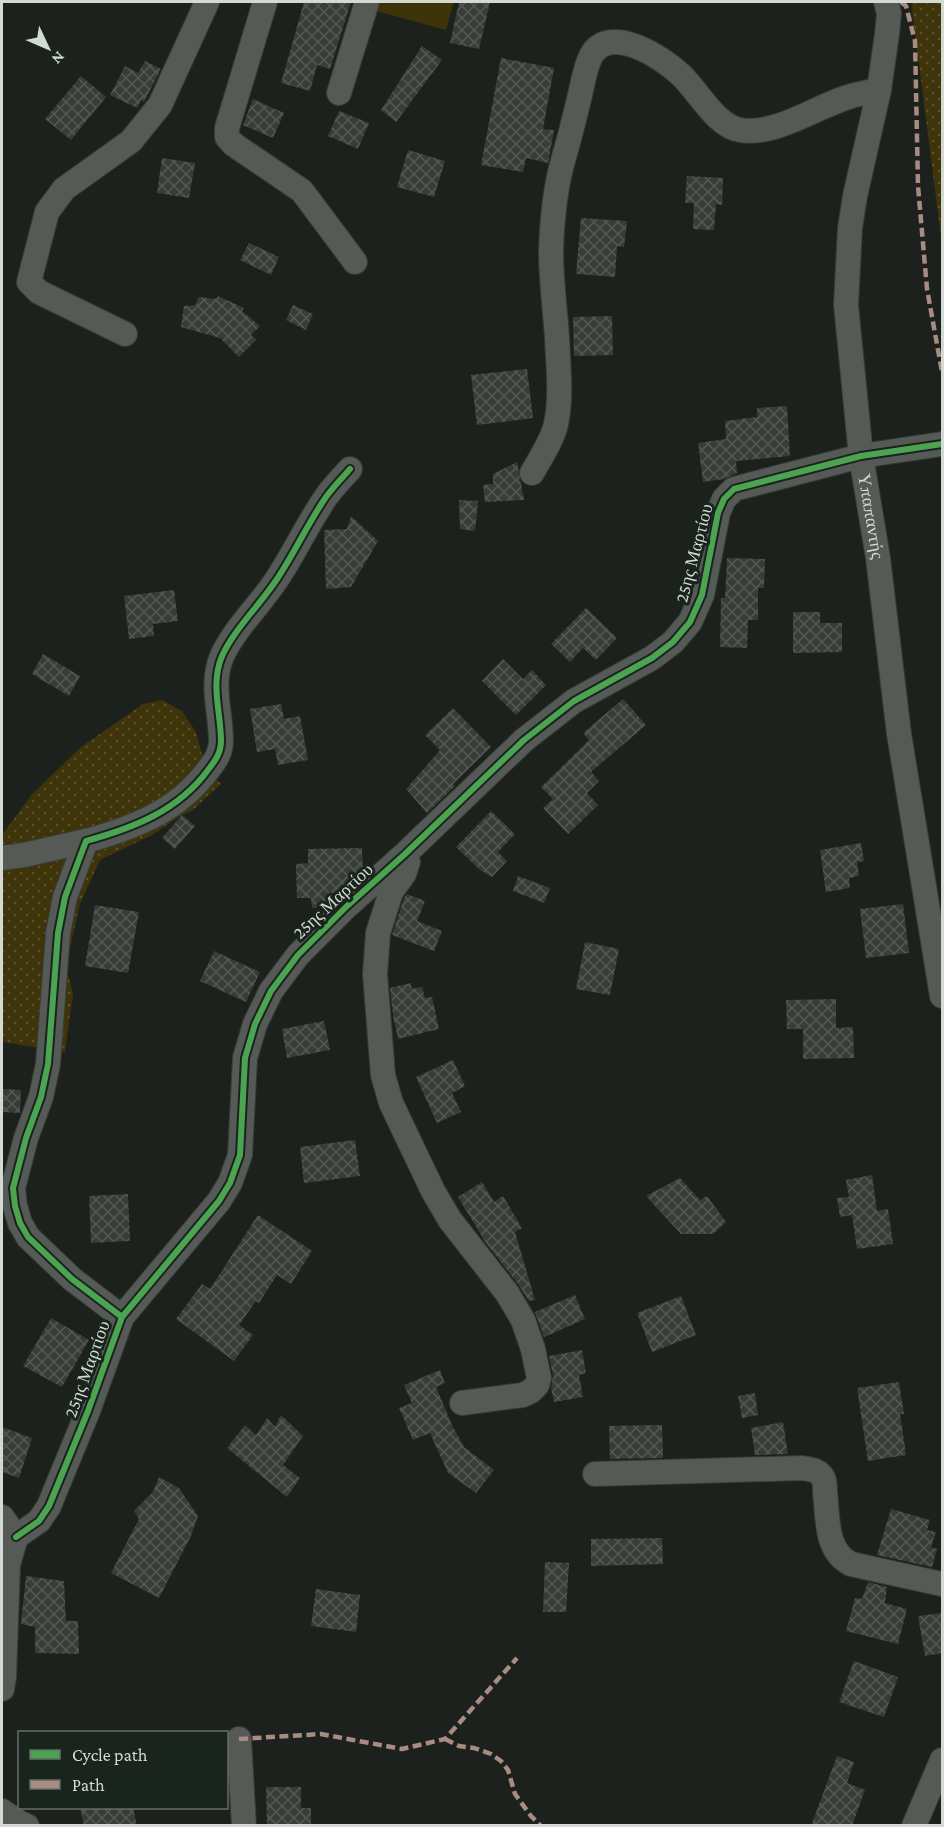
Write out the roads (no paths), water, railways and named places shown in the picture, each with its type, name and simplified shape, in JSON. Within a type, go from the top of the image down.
[{"type":"street","points":[[125,334],[39,292],[29,282],[47,212],[64,189],[131,141],[160,105],[207,2]]},
{"type":"street","points":[[265,2],[227,128],[227,137],[233,144],[302,191],[355,261]]},
{"type":"street","points":[[339,93],[367,2]]},
{"type":"street","name":"Υπαπαντής","points":[[886,2],[889,13],[879,90],[850,228],[846,305],[861,456],[878,558],[899,734],[942,996]]},
{"type":"street","points":[[532,473],[551,439],[556,423],[559,393],[551,252],[554,215],[559,173],[592,54],[599,47],[615,41],[629,44],[656,56],[681,75],[724,122],[737,130],[750,131],[774,127],[847,98],[879,90]]},
{"type":"street","name":"25ης Μαρτίου","points":[[16,1537],[39,1521],[49,1506],[123,1317],[219,1201],[230,1183],[240,1155],[245,1058],[255,1024],[271,991],[298,955],[524,740],[574,701],[652,658],[673,642],[690,622],[702,595],[718,513],[724,499],[734,489],[861,456],[942,444]]},
{"type":"street","points":[[2,858],[86,841],[136,825],[168,808],[197,786],[215,761],[221,743],[215,688],[222,657],[239,629],[278,578],[327,496],[350,469]]},
{"type":"street","points":[[86,841],[65,897],[58,933],[48,1064],[41,1097],[26,1138],[13,1188],[20,1223],[28,1237],[72,1279],[123,1317]]},
{"type":"street","points":[[405,854],[408,862],[404,874],[391,892],[378,933],[375,974],[383,1075],[391,1103],[433,1191],[450,1220],[507,1293],[523,1320],[533,1349],[539,1378],[537,1385],[523,1395],[462,1403]]},
{"type":"street","points":[[595,1474],[802,1468],[814,1470],[821,1475],[824,1482],[833,1547],[844,1561],[942,1584]]},
{"type":"street","points":[[2,1517],[16,1537],[8,1565],[2,1689]]},
{"type":"street","points":[[239,1739],[244,1826]]},
{"type":"street","points":[[914,1826],[942,1760]]},
{"type":"street","points":[[2,1811],[27,1826]]}]
